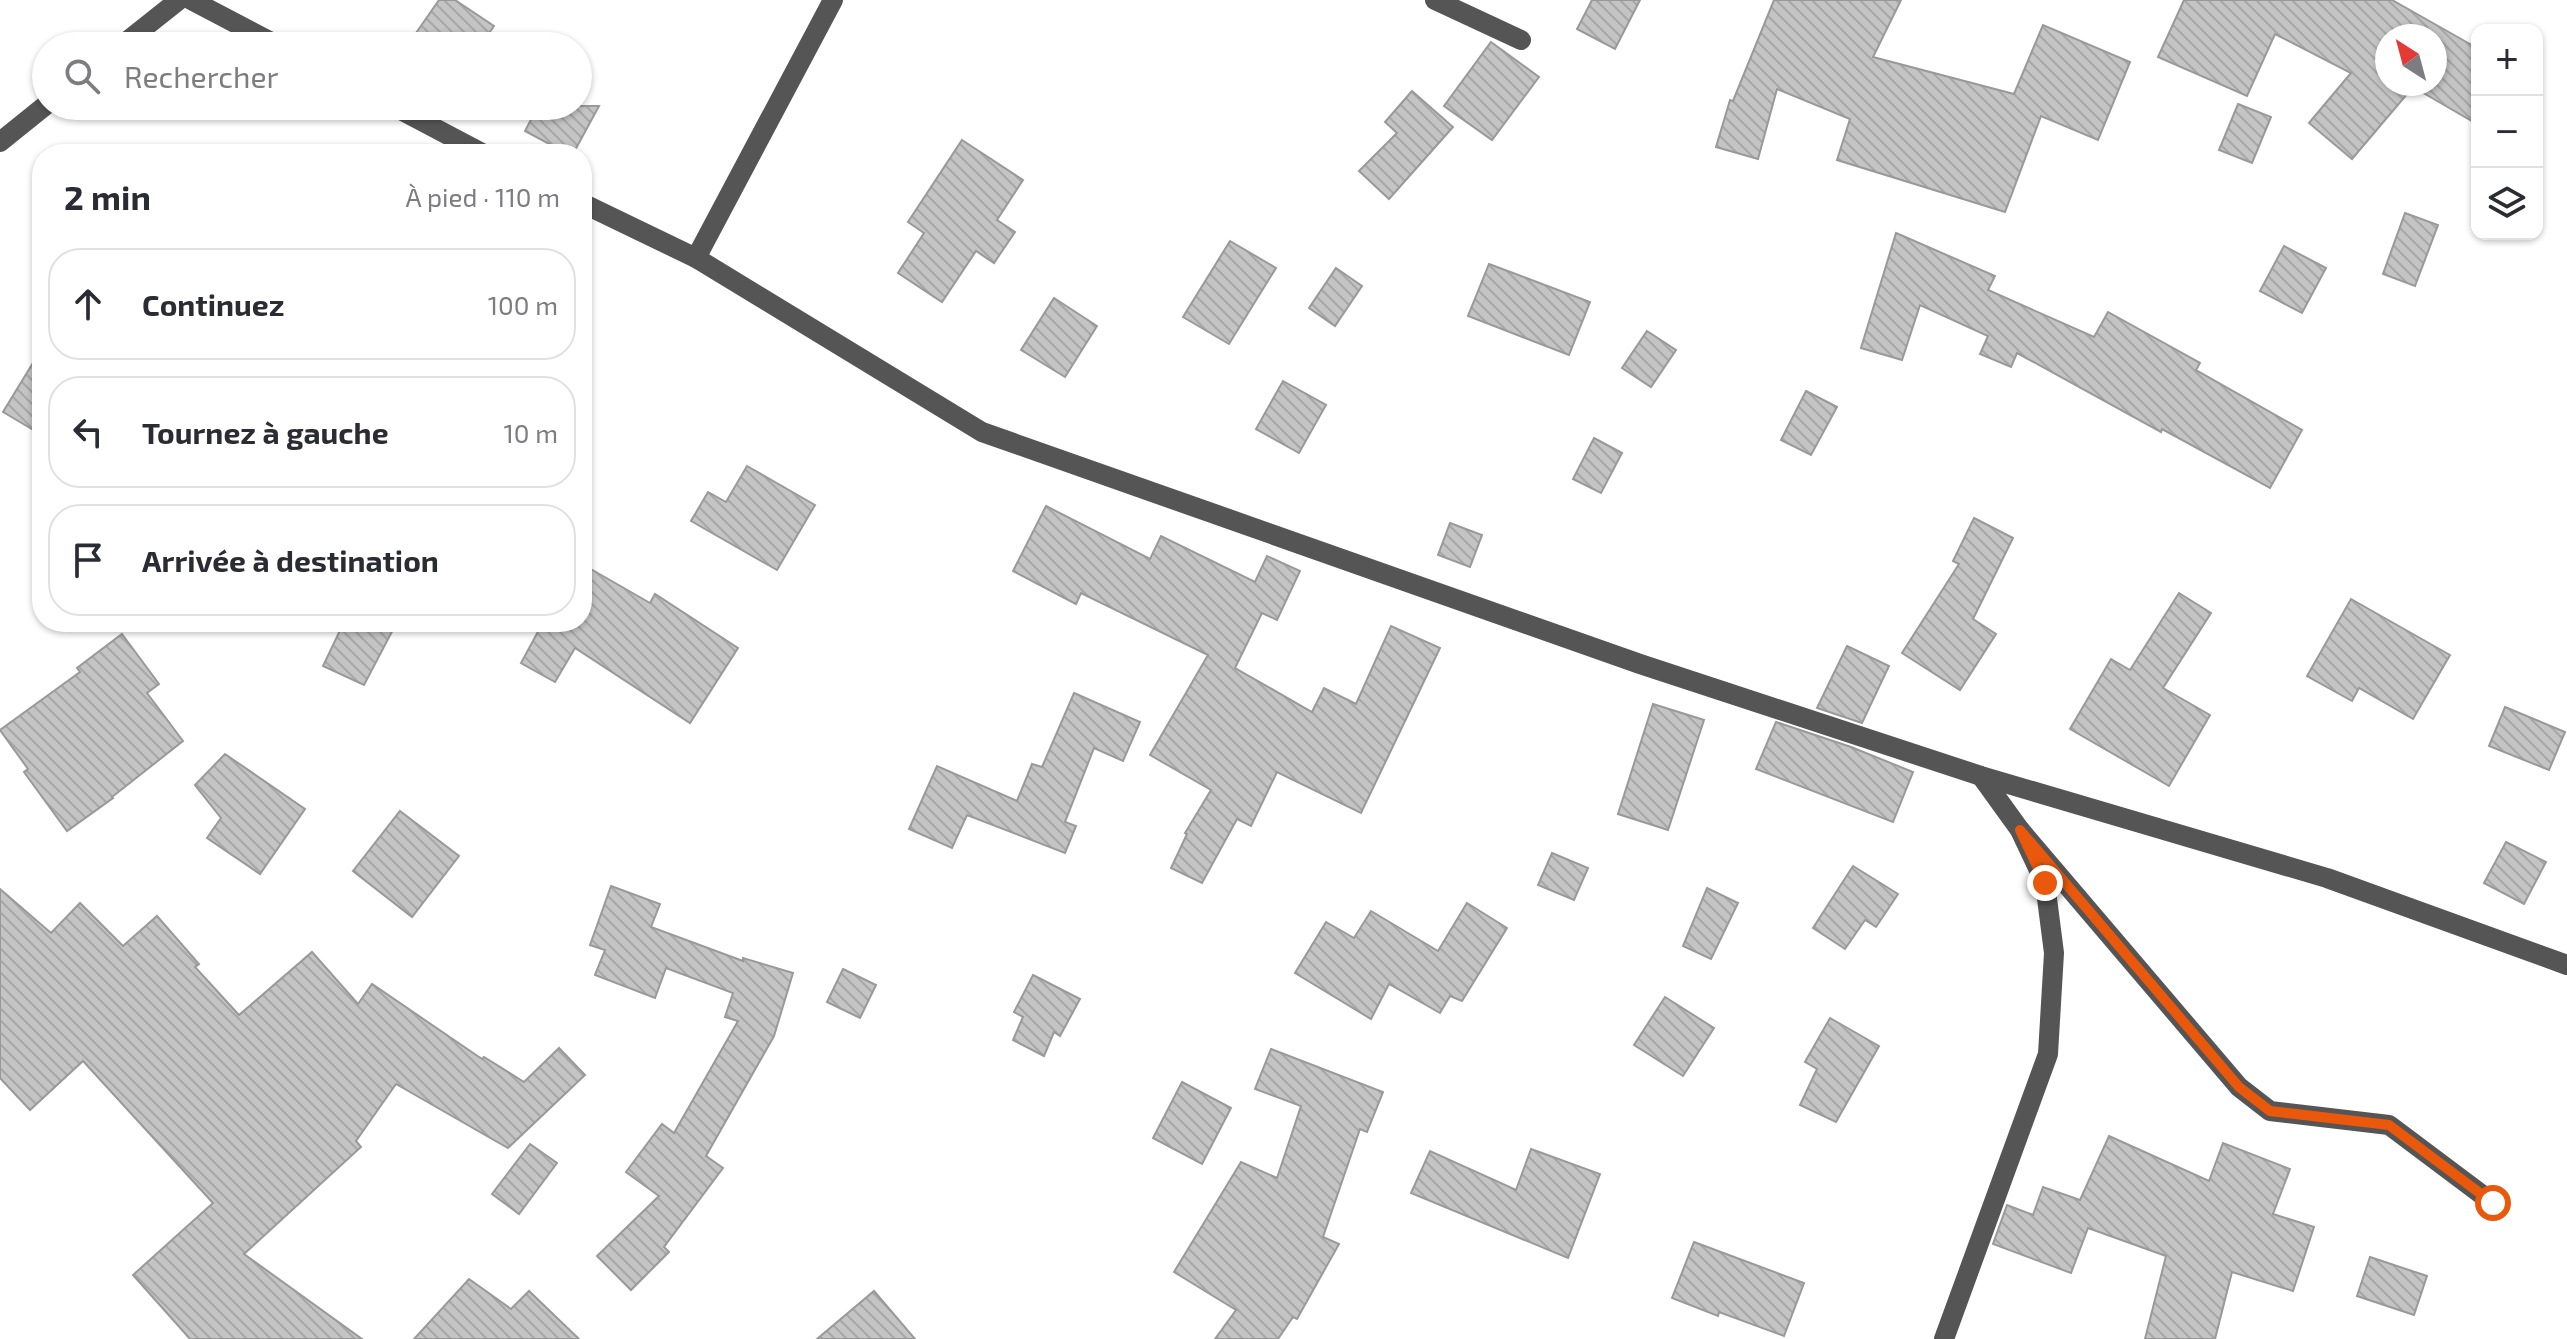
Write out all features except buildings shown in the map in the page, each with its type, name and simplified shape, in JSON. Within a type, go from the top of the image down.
[{"type":"street","points":[[139,32],[179,0]]},
{"type":"street","points":[[191,0],[252,32]]},
{"type":"street","points":[[696,258],[833,0]]},
{"type":"street","points":[[1435,0],[1521,40]]},
{"type":"street","points":[[0,142],[32,116]]},
{"type":"street","points":[[420,120],[465,144]]},
{"type":"street","points":[[592,208],[696,258],[982,432],[1640,664],[1981,776],[2327,878],[2567,965]]},
{"type":"street","points":[[1981,776],[2020,830],[2239,1087],[2270,1111],[2389,1125],[2493,1203]]},
{"type":"street","points":[[1944,1339],[2048,1054],[2054,953],[2045,883],[2020,830]]},
{"type":"route","points":[[2045,883],[2020,830],[2239,1087],[2270,1111],[2389,1125],[2493,1203]]}]
